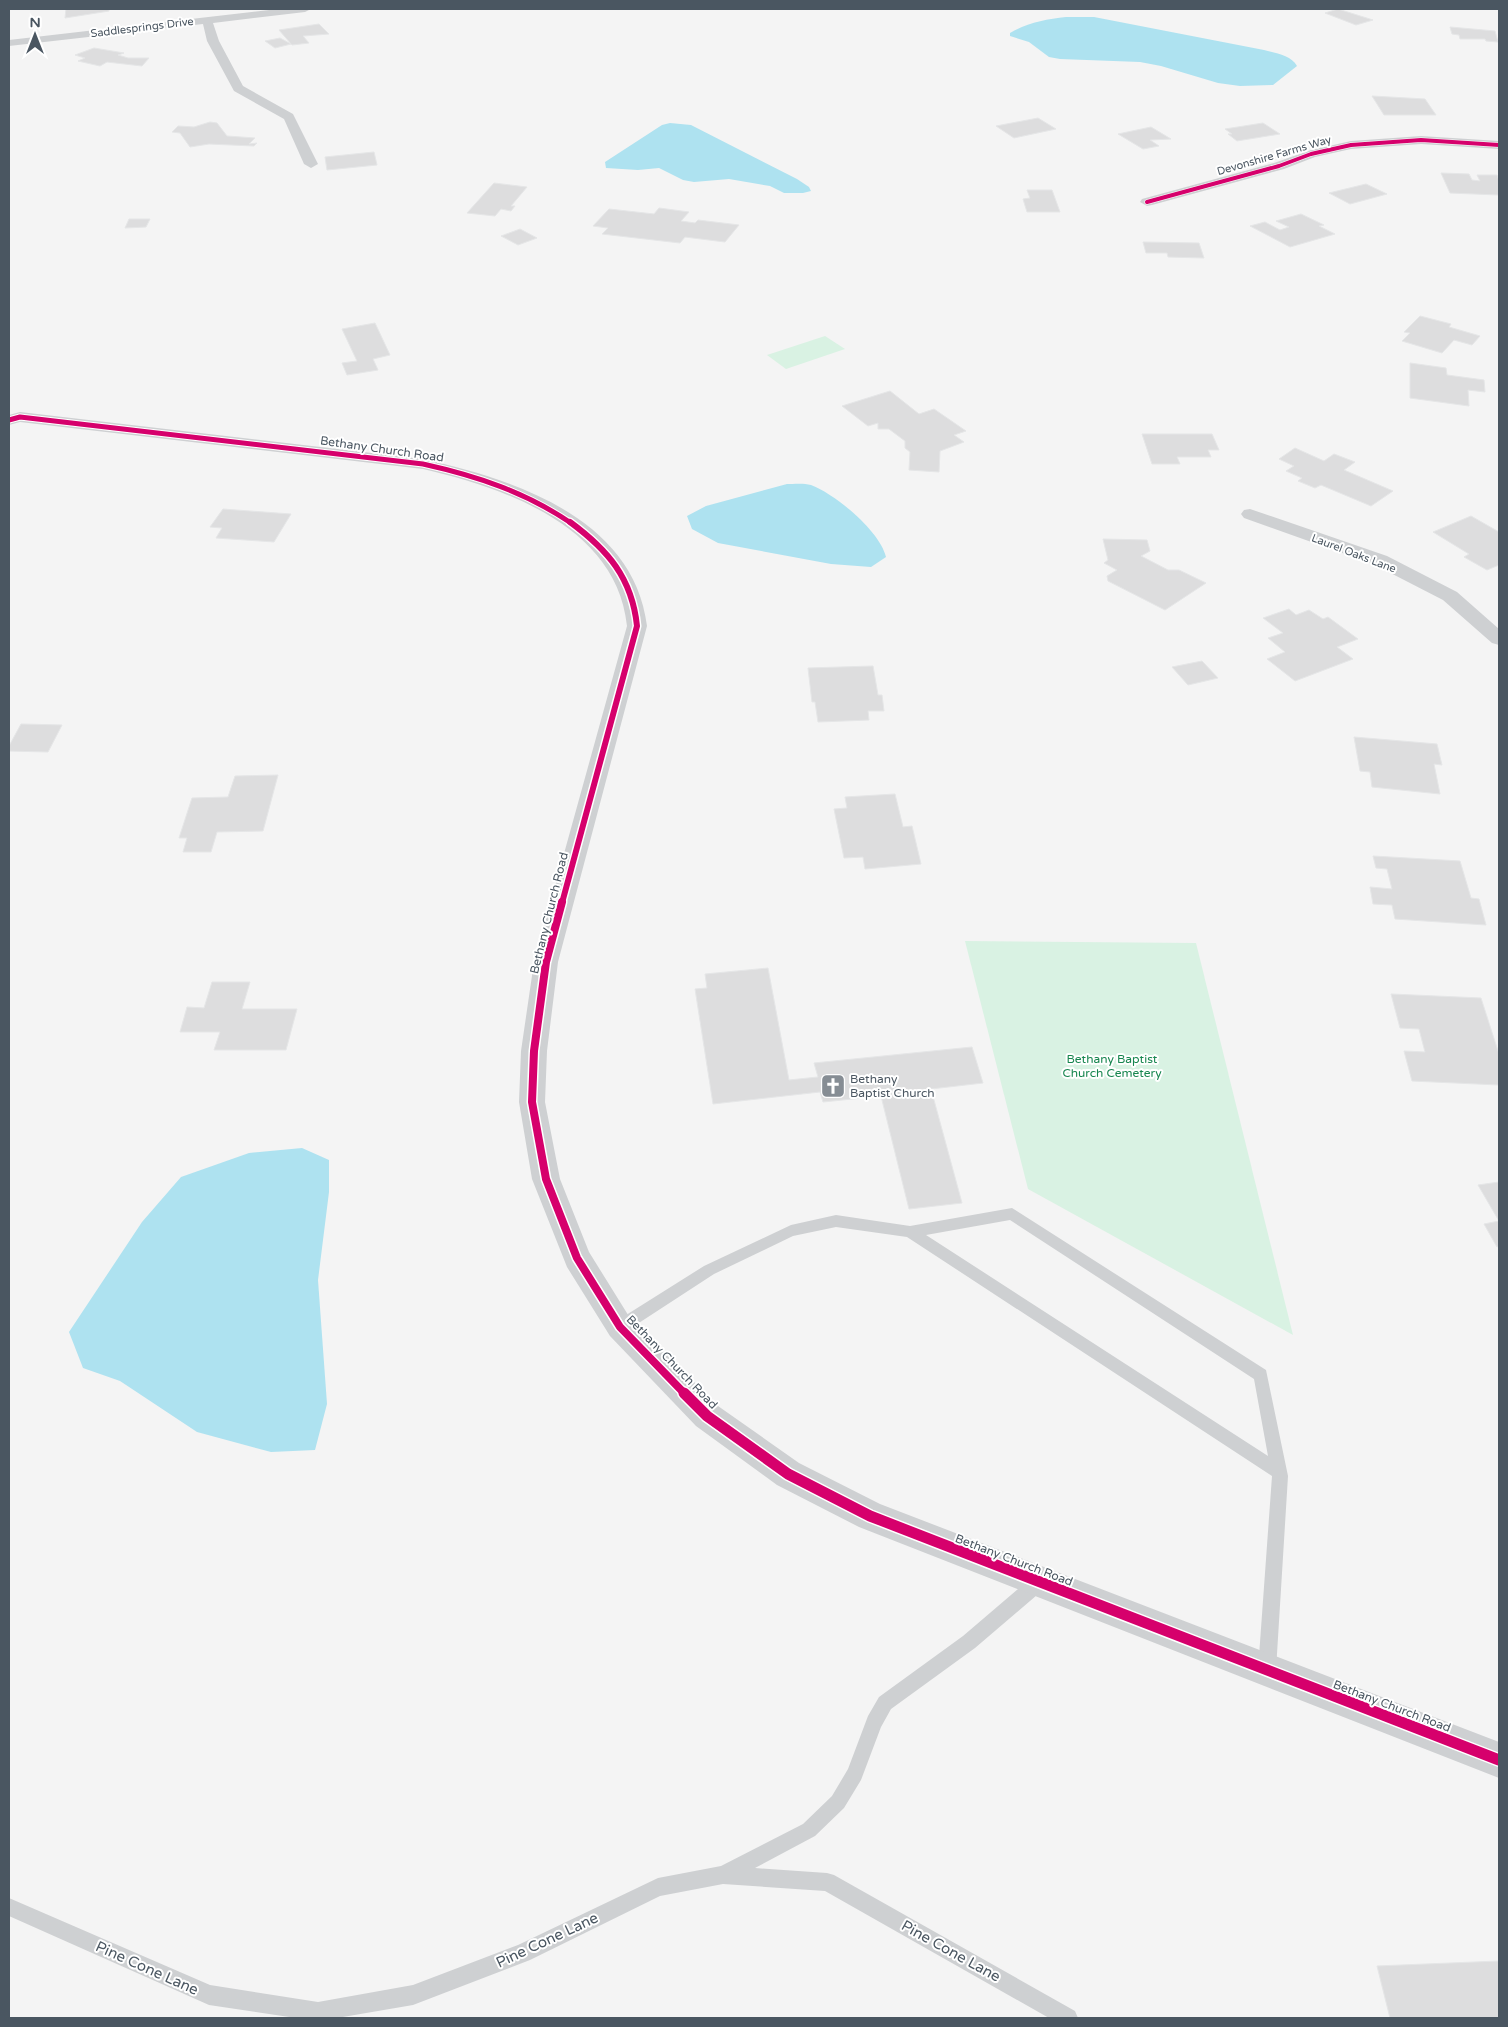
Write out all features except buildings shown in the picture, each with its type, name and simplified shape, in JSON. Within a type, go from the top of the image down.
[{"type":"street","name":"Saddlesprings Drive","points":[[9,43],[305,9]]},
{"type":"street","points":[[207,20],[213,40],[238,88],[289,117],[311,164]]},
{"type":"street","name":"Devonshire Farms Way","points":[[1147,202],[1279,166],[1311,154],[1351,145],[1421,140],[1499,145]]},
{"type":"street","name":"Bethany Church Road","points":[[9,420],[20,417],[422,464],[475,476],[517,492],[555,512],[588,536],[608,556],[626,581],[634,602],[637,626],[546,962],[534,1050],[532,1102],[546,1179],[577,1258],[620,1327],[707,1416],[788,1474],[870,1516],[1499,1760]]},
{"type":"street","name":"Laurel Oaks Lane","points":[[1250,514],[1380,560],[1450,596],[1499,640]]},
{"type":"lane","points":[[620,1327],[710,1270],[791,1231],[836,1221],[910,1232],[1012,1214],[1262,1375],[1278,1470],[1267,1670]]},
{"type":"lane","points":[[910,1232],[1278,1470]]},
{"type":"lane","points":[[723,1875],[809,1830],[838,1802],[856,1774],[874,1722],[885,1702],[969,1642],[1039,1582]]},
{"type":"lane","name":"Pine Cone Lane","points":[[9,1907],[209,1996],[318,2012],[414,1996],[523,1954],[658,1887],[723,1875],[827,1882],[1068,2018]]},
{"type":"green space","points":[[825,336],[845,349],[786,369],[767,355]]},
{"type":"green space","name":"Bethany Baptist Church Cemetery","points":[[965,941],[1196,943],[1293,1335],[1028,1189]]},
{"type":"water","points":[[1066,17],[1094,17],[1264,50],[1287,57],[1297,66],[1273,85],[1240,86],[1218,83],[1161,66],[1140,62],[1049,57],[1029,42],[1010,36],[1010,33],[1030,24]]},
{"type":"water","points":[[670,123],[691,125],[797,179],[809,187],[811,191],[784,193],[770,186],[729,179],[694,182],[683,180],[659,168],[638,170],[606,168],[605,162],[662,125]]},
{"type":"water","points":[[787,484],[811,485],[832,496],[866,525],[882,547],[886,557],[871,567],[831,564],[718,543],[692,529],[687,516],[706,506]]},
{"type":"water","points":[[302,1148],[329,1160],[329,1192],[318,1280],[327,1404],[315,1450],[271,1452],[197,1432],[120,1381],[83,1368],[69,1332],[142,1222],[181,1177],[249,1153]]},
{"type":"cycle path","points":[[1147,202],[1279,166],[1311,154],[1351,145],[1421,140],[1499,145]]},
{"type":"cycle path","points":[[9,420],[20,417],[423,464],[475,476],[522,494],[571,522],[592,539],[611,559],[625,580],[634,603],[637,626],[546,962],[534,1051],[532,1102],[546,1179],[577,1258],[620,1327],[707,1416],[788,1474],[870,1516],[1499,1760]]},
{"type":"place","name":"Bethany Baptist Church","points":[[833,1086]]}]
